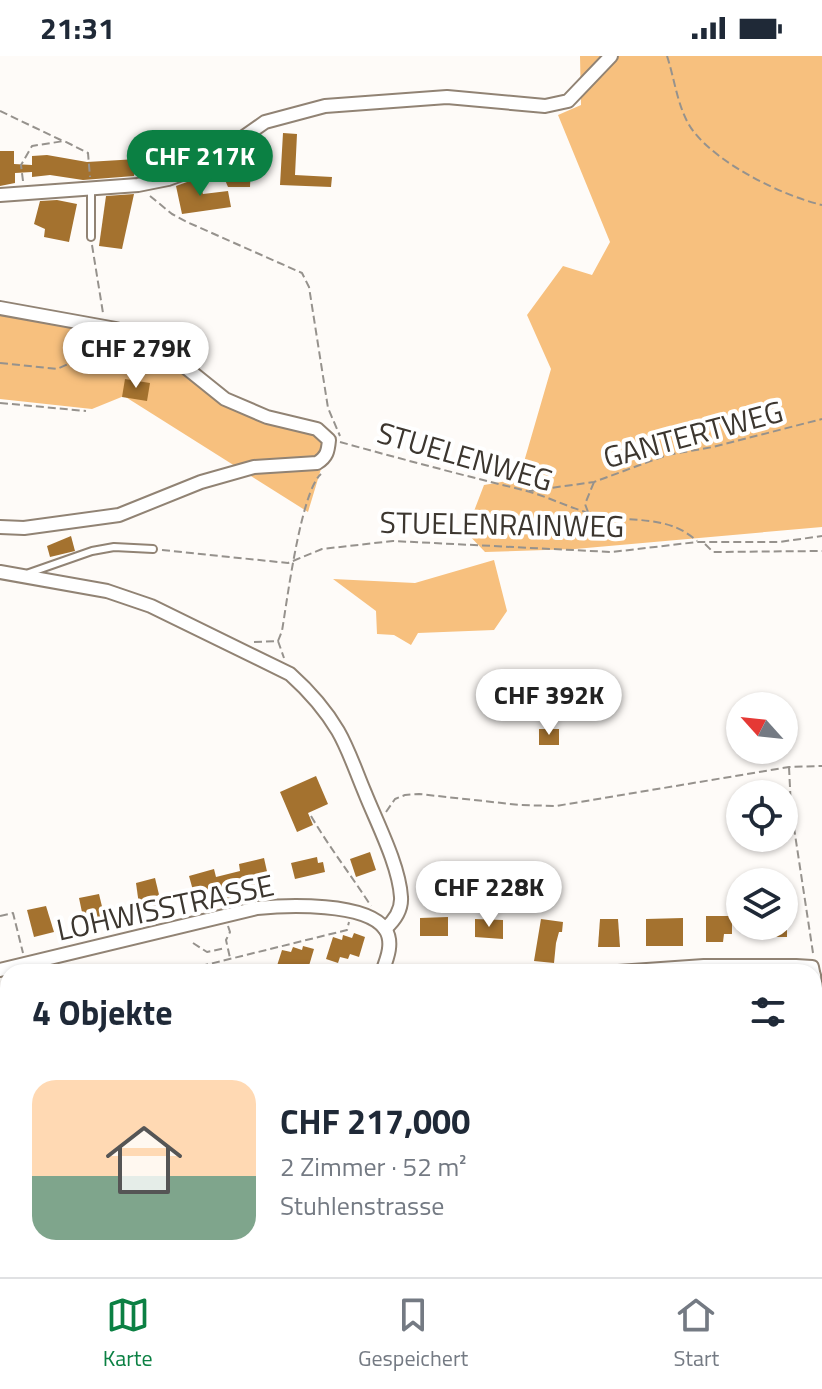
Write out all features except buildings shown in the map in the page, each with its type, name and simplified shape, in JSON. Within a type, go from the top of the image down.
[{"type":"street","points":[[0,195],[138,185],[201,167],[265,122],[325,106],[447,97],[545,106],[568,101],[611,56]]},
{"type":"street","points":[[0,308],[121,333],[169,354],[225,399],[267,417],[323,433],[329,440],[324,459],[305,465],[254,467],[201,482],[119,515],[24,528],[0,527]]},
{"type":"street","points":[[0,572],[107,591],[151,606],[290,674],[321,705],[339,733],[379,827],[401,897],[397,916],[380,925],[389,948],[384,964]]},
{"type":"street","name":"LOHWISSTRASSE","points":[[38,964],[257,908],[307,906],[352,913],[380,925]]},
{"type":"lane","points":[[91,190],[91,237]]},
{"type":"lane","points":[[27,576],[92,551],[114,547],[153,549]]},
{"type":"path","points":[[667,56],[692,131],[716,153],[763,183],[822,205]]},
{"type":"path","points":[[0,111],[88,153],[91,190]]},
{"type":"path","points":[[24,194],[21,165],[32,146],[64,141]]},
{"type":"path","name":"STUELENWEG","points":[[138,185],[172,214],[302,273],[309,287],[328,408],[340,434],[339,442],[477,481],[526,491],[616,520],[669,523],[697,542],[779,542],[822,536]]},
{"type":"path","points":[[0,363],[57,369],[75,361],[117,352],[121,333],[117,325],[104,319],[91,237]]},
{"type":"path","points":[[0,403],[86,411]]},
{"type":"path","name":"GANTERTWEG","points":[[526,491],[594,482],[667,455],[713,447],[822,419]]},
{"type":"path","points":[[278,641],[293,561],[315,480]]},
{"type":"path","points":[[589,513],[585,504],[594,482]]},
{"type":"path","name":"STUELENRAINWEG","points":[[153,549],[268,562],[293,561],[306,553],[322,549],[393,541],[630,551],[697,542]]},
{"type":"path","points":[[704,543],[713,552],[822,551]]},
{"type":"path","points":[[379,827],[388,806],[405,795],[444,795],[520,805],[556,806],[789,767],[822,766]]},
{"type":"path","points":[[789,767],[791,808],[814,948]]},
{"type":"path","points":[[311,816],[332,852],[348,870],[376,913],[380,925]]},
{"type":"path","points":[[0,916],[13,913],[29,964]]},
{"type":"path","points":[[210,964],[347,930],[352,913]]},
{"type":"path","points":[[229,929],[230,959]]},
{"type":"path","points":[[193,943],[207,952],[228,947]]},
{"type":"shaded area","points":[[580,56],[822,56],[822,527],[575,549],[485,552],[466,532],[484,485],[519,479],[551,369],[527,315],[563,266],[592,275],[610,242],[558,115],[581,105]]},
{"type":"shaded area","points":[[0,308],[135,336],[225,399],[323,433],[324,459],[308,512],[124,396],[92,409],[0,399]]},
{"type":"shaded area","points":[[494,560],[507,611],[494,630],[418,633],[411,645],[394,635],[377,634],[376,611],[333,579],[415,583]]}]
